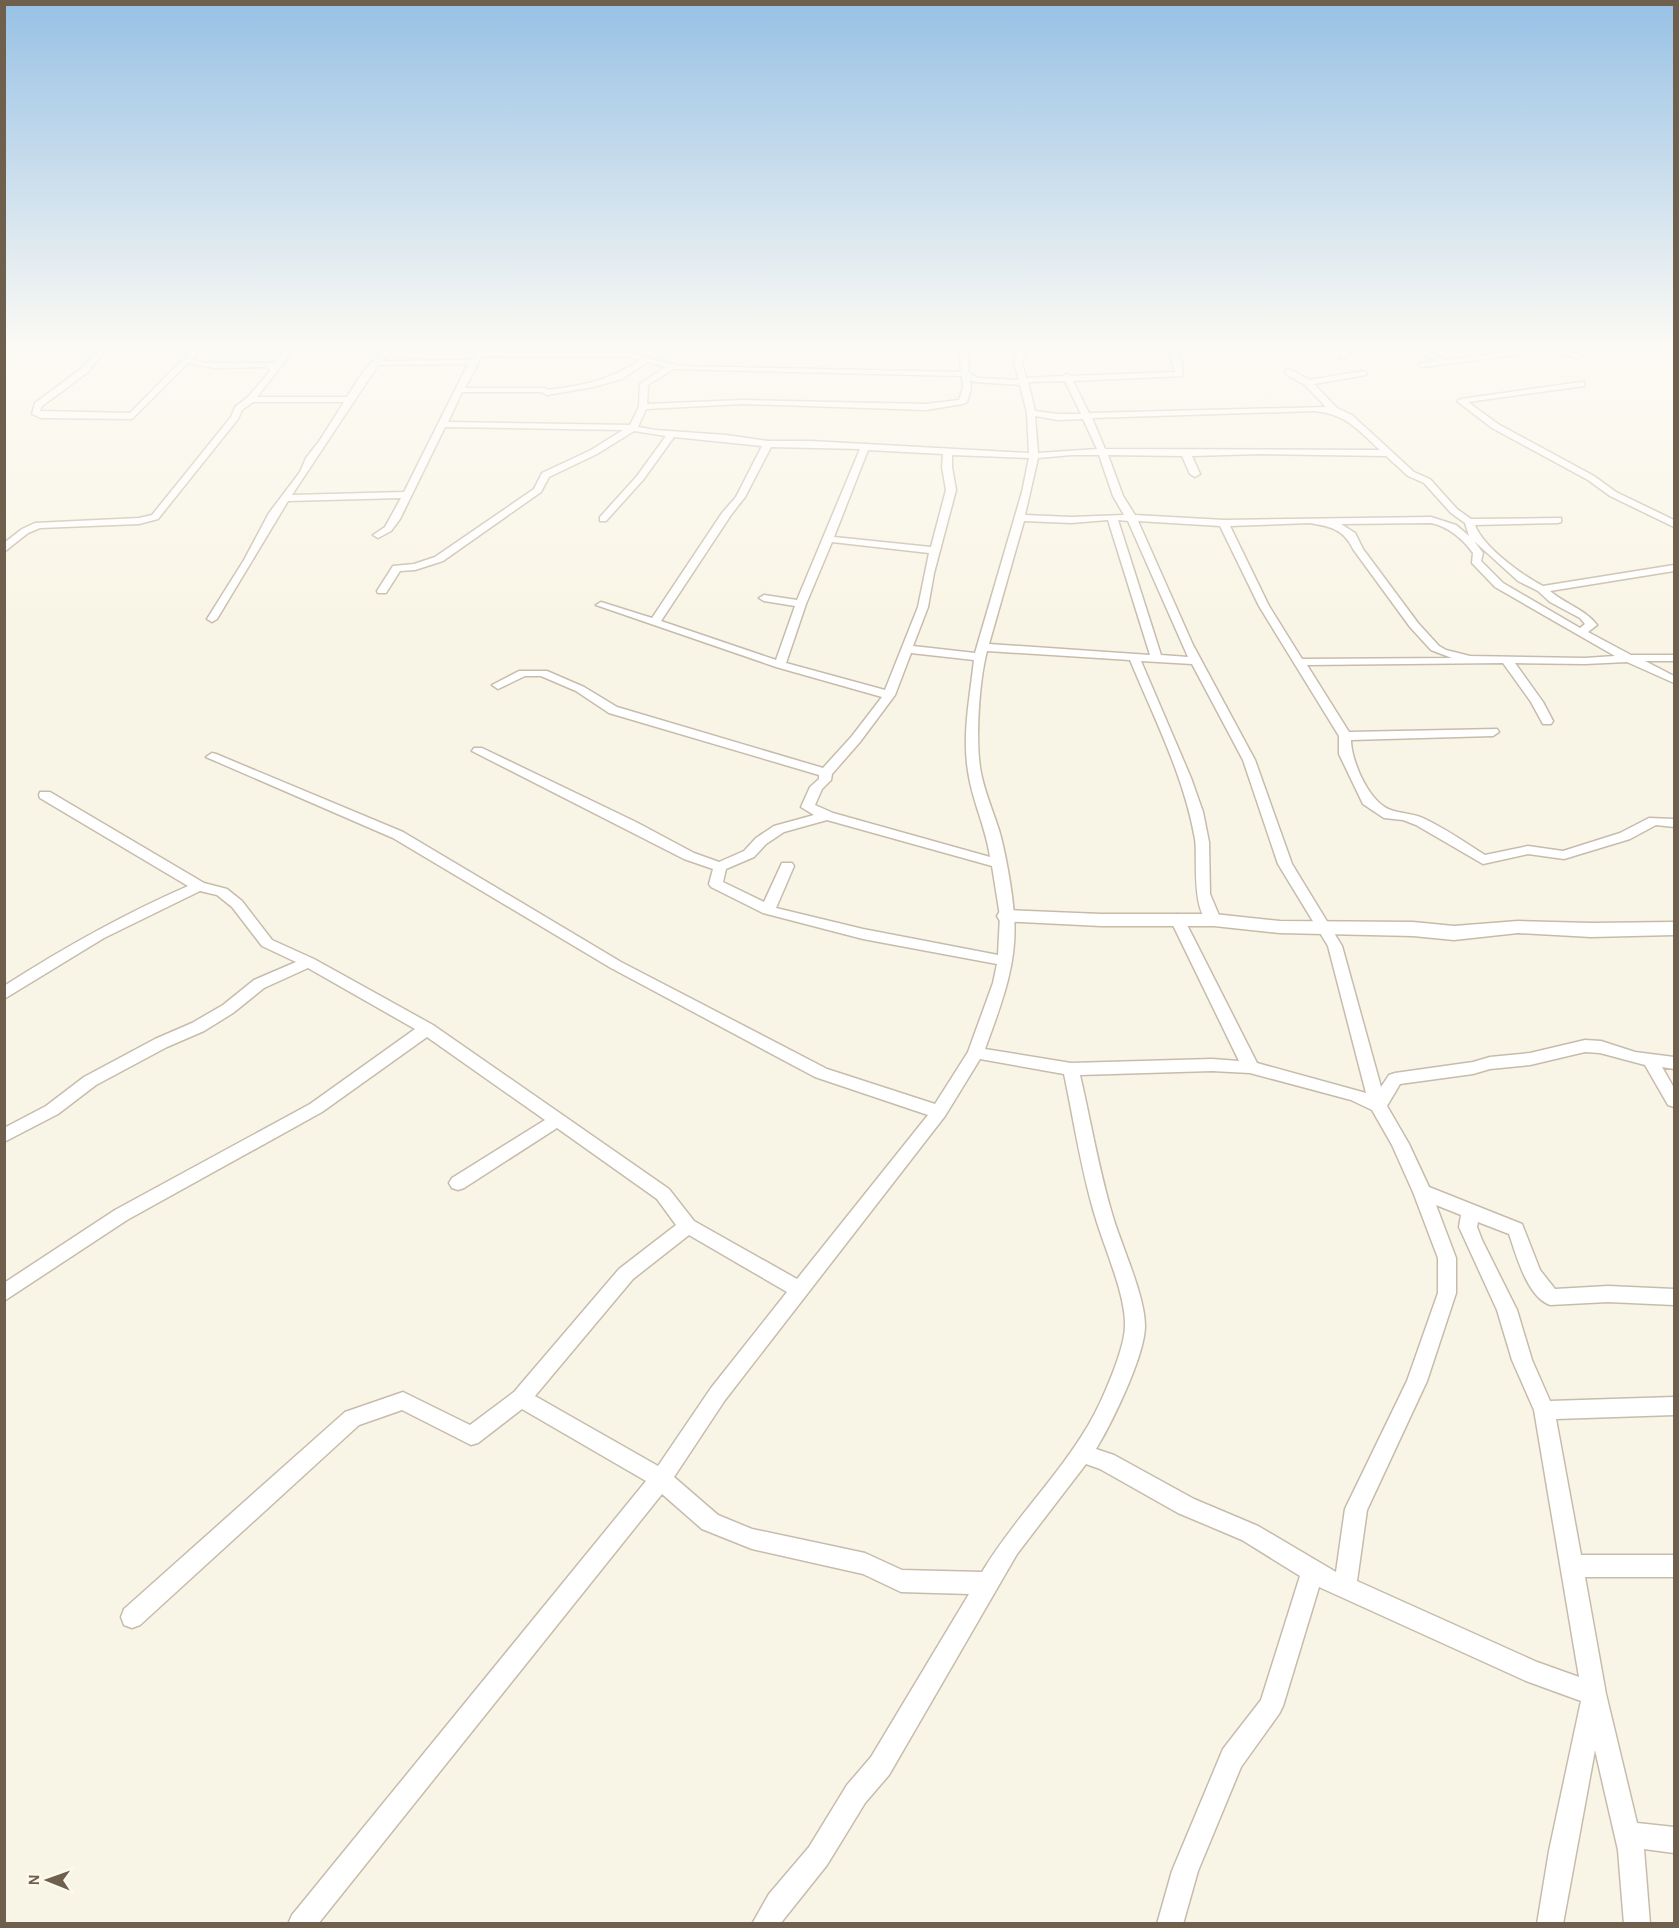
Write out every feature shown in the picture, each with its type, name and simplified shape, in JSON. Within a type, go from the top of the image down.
[{"type":"street","points":[[4,549],[25,531],[38,525],[139,521],[155,517],[217,439]]},
{"type":"street","points":[[212,619],[249,560],[274,513],[324,439]]},
{"type":"street","points":[[378,535],[395,519],[435,439]]},
{"type":"street","points":[[382,591],[398,568],[415,567],[439,559],[538,490],[545,475],[594,452],[615,439]]},
{"type":"street","points":[[603,519],[640,478],[668,439]]},
{"type":"street","points":[[720,439],[768,444],[1034,456],[1287,450],[1336,454],[1386,453]]},
{"type":"street","points":[[301,1923],[661,1479],[718,1394],[939,1112],[976,1053],[1002,983],[1007,916],[993,832],[980,797],[971,737],[981,652],[1020,518],[1034,456],[1033,439]]},
{"type":"street","points":[[1097,439],[1126,512],[1132,518],[1195,661],[1249,760],[1285,864],[1335,945],[1378,1106],[1400,1144],[1422,1192],[1447,1258],[1447,1293],[1418,1381],[1356,1509],[1345,1587]]},
{"type":"street","points":[[1372,439],[1411,474],[1427,481],[1466,521],[1474,536],[1529,585],[1542,589],[1554,600],[1584,616],[1592,625],[1580,632]]},
{"type":"street","points":[[1522,439],[1591,478],[1614,494],[1674,524]]},
{"type":"street","points":[[655,622],[728,513],[737,504],[768,444]]},
{"type":"street","points":[[780,665],[801,604],[865,447]]},
{"type":"street","points":[[948,452],[947,467],[951,490],[934,550],[923,607],[909,649],[889,695],[856,739],[826,773],[825,780],[816,787],[808,807],[825,816],[858,823],[948,851],[998,863]]},
{"type":"street","points":[[1186,454],[1195,474]]},
{"type":"street","points":[[285,498],[406,495]]},
{"type":"street","points":[[1020,518],[1071,520],[1132,518],[1224,523],[1558,520]]},
{"type":"street","points":[[1112,518],[1156,657]]},
{"type":"street","points":[[1431,520],[1444,523],[1466,536],[1478,553],[1476,561],[1499,585],[1580,632],[1674,680]]},
{"type":"street","points":[[1325,521],[1352,535],[1358,549],[1414,625],[1435,648],[1470,659]]},
{"type":"street","points":[[1224,523],[1264,606],[1345,736],[1345,754],[1368,801],[1389,815],[1405,816],[1421,822],[1483,860],[1528,850],[1564,855],[1625,836],[1654,821],[1674,823]]},
{"type":"street","points":[[828,539],[934,550]]},
{"type":"street","points":[[1542,589],[1674,568]]},
{"type":"street","points":[[1521,596],[1529,585]]},
{"type":"street","points":[[764,598],[801,604]]},
{"type":"street","points":[[601,605],[780,665],[889,695]]},
{"type":"street","points":[[909,649],[1156,657],[1195,661]]},
{"type":"street","points":[[1134,657],[1185,778],[1196,812],[1202,842],[1203,894],[1214,920]]},
{"type":"street","points":[[1299,662],[1432,663],[1470,659],[1585,661],[1674,658]]},
{"type":"street","points":[[1506,659],[1537,702],[1547,721]]},
{"type":"street","points":[[498,685],[523,673],[543,674],[580,689],[613,710],[826,773]]},
{"type":"street","points":[[1345,736],[1493,732]]},
{"type":"street","points":[[478,751],[631,825],[689,856],[720,867],[749,854],[761,841],[779,829],[825,816]]},
{"type":"street","points":[[212,758],[398,835],[616,965],[821,1073],[939,1112]]},
{"type":"street","points":[[45,795],[199,886],[222,892],[237,904],[267,942],[309,962],[427,1029],[663,1194],[688,1226],[799,1289]]},
{"type":"street","points":[[768,910],[787,866]]},
{"type":"street","points":[[720,867],[716,884],[768,910],[863,934],[1005,961]]},
{"type":"street","points":[[4,994],[52,961],[167,900],[199,886]]},
{"type":"street","points":[[1007,916],[1101,921],[1214,920],[1280,927],[1422,929],[1454,933],[1518,927],[1591,930],[1674,929]]},
{"type":"street","points":[[1178,919],[1250,1067]]},
{"type":"street","points":[[4,1136],[52,1110],[90,1081],[161,1043],[198,1027],[228,1009],[259,984],[309,962]]},
{"type":"street","points":[[4,1293],[121,1215],[316,1108],[427,1029]]},
{"type":"street","points":[[1378,1106],[1395,1078],[1530,1059],[1586,1046],[1600,1047],[1634,1058],[1674,1063]]},
{"type":"street","points":[[976,1053],[1071,1069],[1212,1065],[1250,1067],[1356,1095],[1378,1106]]},
{"type":"street","points":[[1650,1060],[1674,1101]]},
{"type":"street","points":[[765,1923],[773,1907],[824,1847],[864,1780],[880,1766],[1009,1547],[1082,1453],[1098,1428],[1121,1378],[1131,1350],[1135,1326],[1130,1299],[1103,1214],[1071,1069]]},
{"type":"street","points":[[458,1183],[557,1120]]},
{"type":"street","points":[[1422,1192],[1516,1229],[1532,1273],[1550,1297],[1608,1294],[1674,1297]]},
{"type":"street","points":[[1470,1211],[1468,1227],[1508,1310],[1522,1360],[1544,1410],[1594,1694],[1631,1850],[1637,1923]]},
{"type":"street","points":[[132,1617],[352,1419],[403,1401],[471,1436],[520,1398],[626,1274],[688,1226]]},
{"type":"street","points":[[520,1398],[661,1479],[710,1522],[752,1539],[865,1564],[901,1581],[986,1583]]},
{"type":"street","points":[[1544,1410],[1674,1406]]},
{"type":"street","points":[[1082,1453],[1107,1462],[1186,1506],[1250,1533],[1312,1572],[1534,1673],[1594,1694]]},
{"type":"street","points":[[1572,1566],[1674,1566]]},
{"type":"street","points":[[1170,1923],[1185,1870],[1232,1758],[1271,1706],[1312,1572]]},
{"type":"street","points":[[1550,1923],[1562,1851],[1594,1694]]},
{"type":"street","points":[[1628,1835],[1674,1840]]}]
